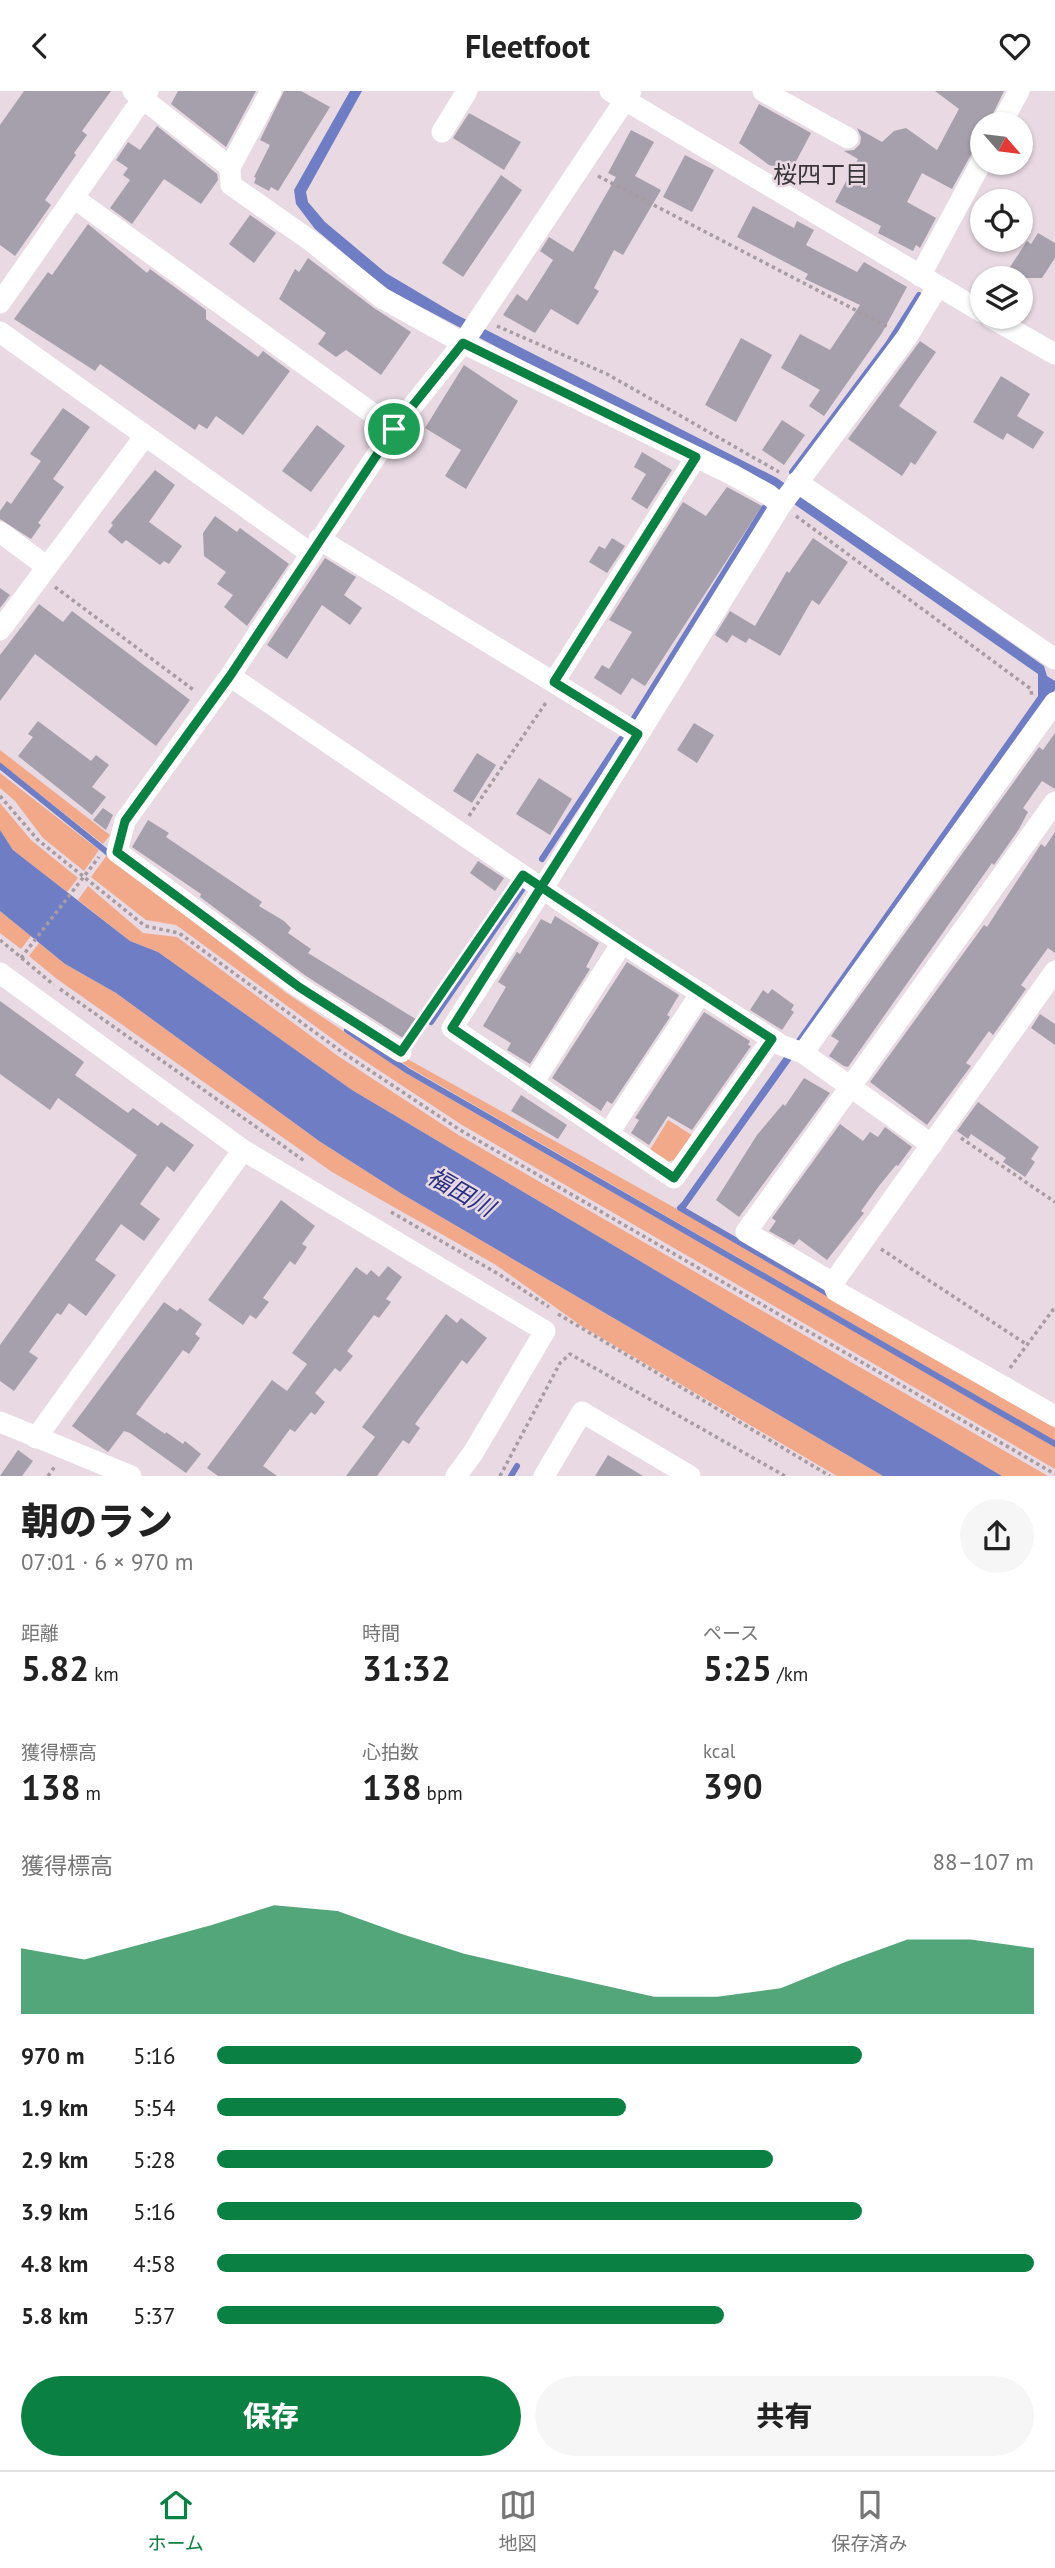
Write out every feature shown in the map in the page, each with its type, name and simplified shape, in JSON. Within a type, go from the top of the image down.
[{"type":"street","points":[[271,91],[230,167],[231,185],[311,241],[382,298],[463,343],[696,457],[769,495],[780,505]]},
{"type":"street","points":[[442,132],[467,91]]},
{"type":"street","points":[[763,91],[848,138]]},
{"type":"street","points":[[1008,112],[1019,91]]},
{"type":"street","points":[[0,303],[74,198],[142,94],[230,167]]},
{"type":"street","points":[[401,1052],[299,987],[117,852],[125,821],[230,676],[394,429],[463,343],[581,167],[622,94],[970,305]]},
{"type":"street","points":[[976,175],[907,337],[780,505],[543,888],[452,1028],[674,1178],[790,1048],[1055,702]]},
{"type":"street","points":[[74,198],[394,429]]},
{"type":"street","points":[[1011,329],[1055,354]]},
{"type":"street","points":[[0,332],[145,436],[315,546],[556,683],[638,734]]},
{"type":"street","points":[[0,630],[145,436]]},
{"type":"street","points":[[556,683],[696,457]]},
{"type":"street","points":[[797,482],[1055,659]]},
{"type":"street","points":[[0,532],[43,570]]},
{"type":"street","points":[[230,676],[622,943],[850,1087],[932,1145]]},
{"type":"street","points":[[1055,802],[746,1232],[833,1283],[836,1291],[1055,1416]]},
{"type":"street","points":[[533,1083],[622,943]]},
{"type":"street","points":[[833,1283],[1055,971]]},
{"type":"street","points":[[0,973],[243,1150],[545,1331],[473,1453],[456,1476]]},
{"type":"street","points":[[608,1133],[701,993]]},
{"type":"street","points":[[36,1438],[243,1150]]},
{"type":"street","points":[[544,1476],[582,1412],[690,1476]]},
{"type":"street","points":[[0,1422],[131,1476]]},
{"type":"path","points":[[581,167],[891,328]]},
{"type":"path","points":[[480,318],[562,357],[607,374],[797,482]]},
{"type":"path","points":[[780,505],[1031,689],[1032,700]]},
{"type":"path","points":[[43,570],[211,703]]},
{"type":"path","points":[[459,831],[556,683]]},
{"type":"path","points":[[0,796],[38,840],[145,926],[179,933],[342,1052],[460,1130],[1055,1474]]},
{"type":"path","points":[[21,958],[98,857]]},
{"type":"path","points":[[401,1052],[523,875]]},
{"type":"path","points":[[0,940],[54,986],[309,1164]]},
{"type":"path","points":[[944,1127],[1055,1202]]},
{"type":"path","points":[[385,1209],[500,1275],[585,1332],[830,1476]]},
{"type":"path","points":[[865,1238],[1026,1344]]},
{"type":"path","points":[[999,1384],[1055,1307]]},
{"type":"path","points":[[48,1476],[57,1464]]},
{"type":"shaded area","points":[[0,750],[110,835],[103,844],[0,763]]},
{"type":"shaded area","points":[[0,773],[99,850],[84,871],[43,838],[15,801],[0,788]]},
{"type":"shaded area","points":[[0,803],[31,840],[78,878],[67,892],[13,850],[0,830]]},
{"type":"shaded area","points":[[107,855],[285,992],[409,1075],[1055,1447],[1055,1469],[462,1125],[345,1048],[176,925],[146,920],[91,877]]},
{"type":"shaded area","points":[[88,886],[143,933],[177,937],[338,1056],[457,1134],[1048,1476],[1002,1476],[352,1090],[158,952],[130,941],[78,900]]},
{"type":"shaded area","points":[[0,911],[31,936],[21,949],[0,933]]},
{"type":"shaded area","points":[[39,943],[65,964],[116,993],[319,1141],[402,1194],[883,1476],[837,1476],[583,1327],[496,1265],[332,1172],[57,979],[29,956]]},
{"type":"shaded area","points":[[402,1056],[677,1209],[1055,1428],[1055,1441],[412,1069],[399,1061]]},
{"type":"shaded area","points":[[668,1120],[695,1137],[682,1157],[668,1162],[650,1150]]},
{"type":"water","points":[[350,91],[362,91],[306,192],[308,202],[325,222],[386,273],[455,314],[777,478],[1044,666],[1047,676],[1055,681],[1055,690],[683,1212],[677,1209],[1038,696],[1038,674],[791,502],[385,288],[315,229],[296,204],[294,190]]},
{"type":"water","name":"福田川","points":[[0,830],[13,850],[130,941],[158,952],[352,1090],[1002,1476],[883,1476],[402,1194],[319,1141],[116,993],[65,964],[0,911]]},
{"type":"building","points":[[24,91],[111,91],[82,131],[87,135],[45,200],[51,205],[15,256],[0,245],[0,125]]},
{"type":"building","points":[[178,91],[256,91],[226,147],[171,104]]},
{"type":"building","points":[[284,91],[301,91],[330,107],[278,191],[271,187],[269,191],[254,183],[254,177],[270,145],[260,140]]},
{"type":"building","points":[[935,91],[1004,91],[994,112],[970,112],[970,157],[952,189],[922,173],[907,202],[936,218],[920,248],[916,245],[913,251],[878,233],[881,226],[835,202],[858,159],[844,151],[854,150],[860,144],[861,137],[857,128],[882,142],[894,131],[906,128],[937,150],[959,109]]},
{"type":"building","points":[[759,104],[811,133],[791,171],[769,165],[739,143]]},
{"type":"building","points":[[469,113],[521,142],[504,170],[453,138]]},
{"type":"building","points":[[157,126],[217,174],[218,180],[201,204],[164,179],[132,224],[110,208],[130,180],[123,175],[128,168],[116,160],[128,142],[140,150]]},
{"type":"building","points":[[631,130],[654,142],[635,176],[661,190],[623,255],[614,250],[594,288],[599,291],[578,325],[551,309],[535,333],[503,315],[517,294],[527,301],[553,260],[540,251],[549,237],[573,252],[616,177],[608,173]]},
{"type":"building","points":[[685,155],[714,170],[692,212],[663,197]]},
{"type":"building","points":[[501,175],[522,190],[463,277],[442,263]]},
{"type":"building","points":[[753,206],[794,228],[797,221],[814,230],[806,245],[857,272],[864,262],[907,287],[882,333],[824,416],[809,406],[820,390],[781,368],[800,334],[830,350],[860,305],[805,279],[808,274],[737,237]]},
{"type":"building","points":[[250,215],[276,233],[254,263],[229,244]]},
{"type":"building","points":[[88,224],[147,273],[150,269],[206,310],[206,319],[258,357],[263,351],[290,371],[243,435],[216,416],[207,429],[199,424],[195,430],[100,364],[95,371],[14,319],[48,272],[52,275]]},
{"type":"building","points":[[1038,233],[1055,243],[1055,258],[1042,278],[1033,278],[1033,266],[1011,266],[1020,252],[1033,252],[1033,241]]},
{"type":"building","points":[[308,258],[411,332],[381,375],[346,350],[336,357],[318,344],[326,333],[279,299],[295,269],[299,272]]},
{"type":"building","points":[[741,338],[772,355],[736,422],[705,405]]},
{"type":"building","points":[[920,341],[936,352],[899,406],[937,432],[915,465],[911,462],[902,476],[848,439]]},
{"type":"building","points":[[464,365],[518,401],[466,489],[445,476],[461,450],[425,428]]},
{"type":"building","points":[[1001,376],[1030,394],[1017,416],[1044,432],[1033,449],[1007,433],[1003,440],[973,422]]},
{"type":"building","points":[[63,408],[90,427],[53,479],[64,487],[38,523],[41,525],[31,539],[0,519],[0,511],[7,501],[11,504],[41,461],[30,454]]},
{"type":"building","points":[[782,420],[805,435],[784,465],[762,450]]},
{"type":"building","points":[[317,425],[345,446],[311,492],[282,471]]},
{"type":"building","points":[[642,452],[672,470],[647,509],[631,499],[646,474],[634,467]]},
{"type":"building","points":[[155,470],[175,485],[149,522],[182,546],[169,564],[164,561],[160,565],[126,540],[122,544],[108,532],[113,525],[111,523]]},
{"type":"building","points":[[727,487],[762,506],[645,686],[632,678],[621,695],[594,678],[602,665],[609,669],[632,632],[609,620],[683,502],[706,516]]},
{"type":"building","points":[[215,516],[237,532],[240,528],[289,564],[247,626],[224,607],[233,595],[217,584],[226,572],[204,556],[203,533]]},
{"type":"building","points":[[612,538],[625,546],[607,573],[589,562],[599,546],[605,549]]},
{"type":"building","points":[[813,538],[848,562],[819,605],[812,600],[780,656],[749,638],[746,643],[732,635],[727,643],[715,635],[730,611],[755,626],[787,571],[789,573]]},
{"type":"building","points":[[325,558],[356,577],[344,595],[362,608],[350,625],[322,605],[287,659],[267,645]]},
{"type":"building","points":[[0,588],[10,595],[0,608]]},
{"type":"building","points":[[39,604],[63,622],[72,611],[190,700],[156,746],[35,654],[0,701],[0,655]]},
{"type":"building","points":[[38,721],[91,761],[96,755],[109,765],[92,787],[106,797],[92,815],[18,756],[33,737],[28,734]]},
{"type":"building","points":[[694,723],[714,735],[697,763],[677,750]]},
{"type":"building","points":[[1055,733],[1055,789],[1042,781],[1023,808],[1028,812],[1019,829],[994,865],[992,863],[848,1067],[844,1066],[829,1056],[839,1041],[831,1036],[1039,747],[1043,750]]},
{"type":"building","points":[[477,753],[496,765],[472,803],[453,791]]},
{"type":"building","points":[[539,778],[572,799],[550,835],[516,814]]},
{"type":"building","points":[[103,808],[113,815],[106,830],[93,820]]},
{"type":"building","points":[[148,820],[169,833],[166,837],[262,902],[259,906],[284,921],[291,928],[288,933],[311,949],[308,953],[419,1021],[406,1040],[306,976],[200,897],[201,894],[132,847]]},
{"type":"building","points":[[1055,832],[1055,953],[1048,948],[1021,985],[1026,989],[993,1035],[989,1031],[966,1063],[971,1066],[927,1125],[870,1082],[984,925],[987,927],[1041,844],[1045,847]]},
{"type":"building","points":[[478,861],[504,878],[495,891],[470,873]]},
{"type":"building","points":[[555,916],[599,943],[586,967],[590,969],[530,1064],[507,1050],[511,1043],[483,1026],[506,987],[498,982],[517,952],[520,954],[541,919],[551,924]]},
{"type":"building","points":[[627,962],[679,995],[667,1015],[670,1017],[612,1104],[607,1101],[601,1111],[552,1078]]},
{"type":"building","points":[[772,989],[794,1005],[791,1010],[794,1012],[782,1030],[750,1010],[763,990],[768,994]]},
{"type":"building","points":[[0,1001],[84,1062],[75,1075],[128,1113],[133,1108],[158,1126],[161,1122],[194,1145],[174,1172],[167,1166],[140,1204],[160,1219],[144,1241],[121,1224],[95,1260],[116,1275],[86,1316],[69,1303],[61,1315],[57,1313],[29,1352],[38,1358],[14,1391],[0,1381],[0,1345],[137,1155],[58,1098],[50,1110],[0,1074]]},
{"type":"building","points":[[704,1012],[750,1041],[748,1045],[751,1046],[692,1130],[668,1116],[649,1145],[631,1133],[639,1120],[635,1118]]},
{"type":"building","points":[[1040,1014],[1055,1024],[1055,1045],[1031,1028]]},
{"type":"building","points":[[804,1078],[830,1093],[739,1217],[716,1200],[757,1135],[783,1104],[785,1106]]},
{"type":"building","points":[[521,1095],[567,1125],[558,1139],[511,1111]]},
{"type":"building","points":[[978,1102],[1039,1147],[1031,1159],[1035,1162],[1025,1177],[1003,1162],[1006,1158],[971,1134],[968,1139],[957,1131]]},
{"type":"building","points":[[840,1124],[863,1141],[870,1132],[878,1137],[885,1127],[912,1147],[879,1186],[861,1211],[864,1213],[827,1260],[799,1239],[794,1245],[769,1231],[776,1221],[772,1218]]},
{"type":"building","points":[[281,1200],[315,1226],[302,1244],[307,1247],[295,1265],[290,1261],[263,1298],[269,1302],[256,1319],[250,1315],[243,1325],[208,1300]]},
{"type":"building","points":[[388,1266],[402,1277],[386,1299],[391,1302],[379,1318],[374,1315],[347,1351],[353,1356],[340,1372],[335,1368],[315,1393],[325,1402],[315,1415],[311,1412],[295,1432],[290,1429],[263,1466],[277,1476],[218,1476],[207,1468],[272,1380],[287,1391],[307,1364],[292,1353],[356,1267],[367,1275],[371,1270],[379,1277]]},
{"type":"building","points":[[164,1302],[177,1311],[180,1308],[202,1324],[195,1334],[200,1338],[189,1354],[183,1350],[136,1414],[183,1444],[185,1441],[201,1454],[186,1473],[130,1433],[124,1431],[108,1452],[72,1426]]},
{"type":"building","points":[[446,1314],[457,1323],[461,1318],[487,1338],[467,1364],[462,1360],[415,1424],[420,1428],[409,1444],[403,1440],[377,1476],[346,1476],[375,1437],[362,1427]]},
{"type":"building","points":[[18,1450],[33,1461],[22,1476],[0,1476]]},
{"type":"building","points":[[608,1455],[643,1476],[595,1476]]},
{"type":"waterway","points":[[792,472],[888,344],[919,295]]},
{"type":"waterway","points":[[634,718],[764,508]]},
{"type":"waterway","points":[[542,859],[621,739]]},
{"type":"waterway","points":[[0,766],[113,857]]},
{"type":"waterway","points":[[431,1022],[524,887]]},
{"type":"waterway","points":[[347,1030],[408,1071],[1055,1444]]},
{"type":"waterway","points":[[682,1206],[680,1208],[832,1296]]},
{"type":"waterway","points":[[511,1476],[517,1466]]},
{"type":"district","name":"桜四丁目","points":[[821,174]]},
{"type":"route","points":[[394,429],[230,676],[125,821],[117,852],[299,987],[401,1052],[523,875],[543,888],[622,943],[772,1039],[674,1178],[452,1028],[543,888],[638,734],[554,682],[696,457],[463,343],[394,429]]}]
